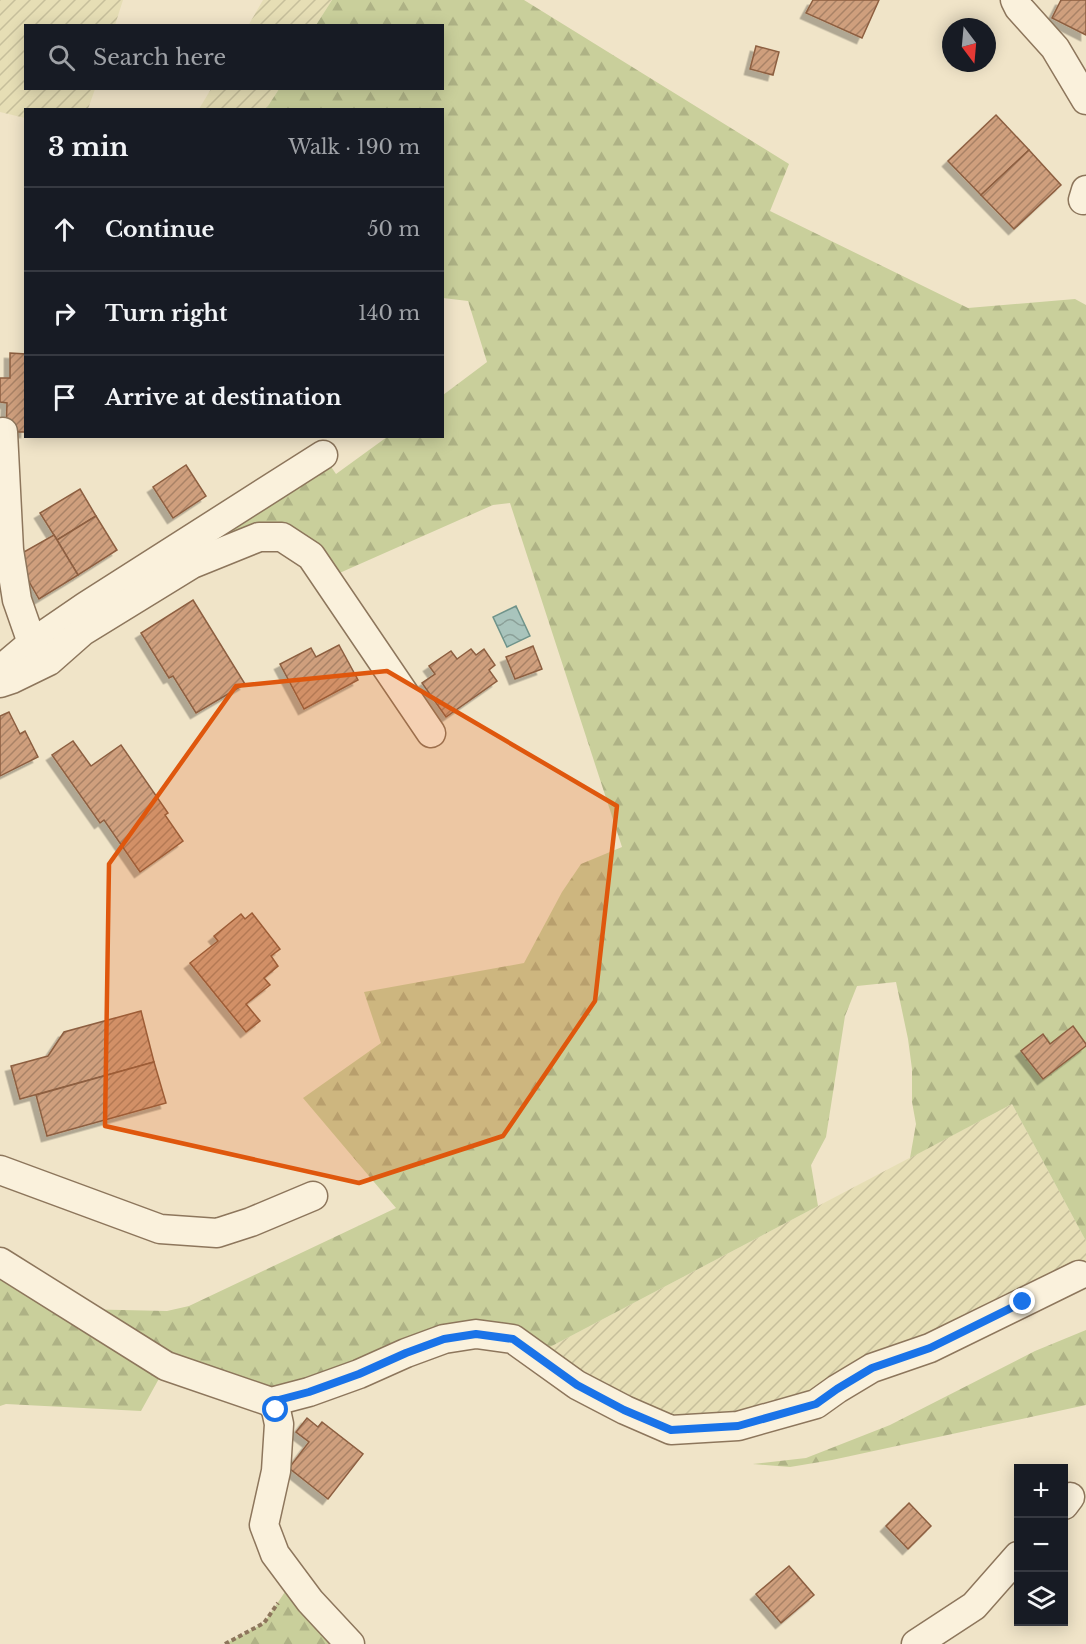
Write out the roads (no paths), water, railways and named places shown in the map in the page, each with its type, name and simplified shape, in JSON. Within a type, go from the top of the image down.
[{"type":"street","points":[[1015,0],[1019,8],[1055,48],[1086,100]]},
{"type":"street","points":[[3,432],[9,550],[17,600],[32,643]]},
{"type":"street","points":[[0,670],[32,643],[86,606],[323,454]]},
{"type":"street","points":[[0,683],[49,661],[83,631],[192,564],[259,537],[282,537],[311,556],[431,733]]},
{"type":"street","points":[[0,1170],[160,1229],[217,1233],[251,1222],[313,1196]]},
{"type":"street","points":[[0,1262],[166,1366],[271,1402],[309,1392],[444,1339],[476,1334],[513,1339],[577,1385],[624,1410],[671,1430],[738,1426],[816,1404],[872,1368],[930,1348],[1079,1275]]},
{"type":"street","points":[[271,1402],[276,1410],[279,1424],[276,1472],[264,1525],[275,1554],[293,1580],[350,1644]]},
{"type":"street","points":[[916,1644],[974,1606],[1014,1561]]},
{"type":"water","points":[[516,606],[530,636],[507,647],[493,617]]}]
